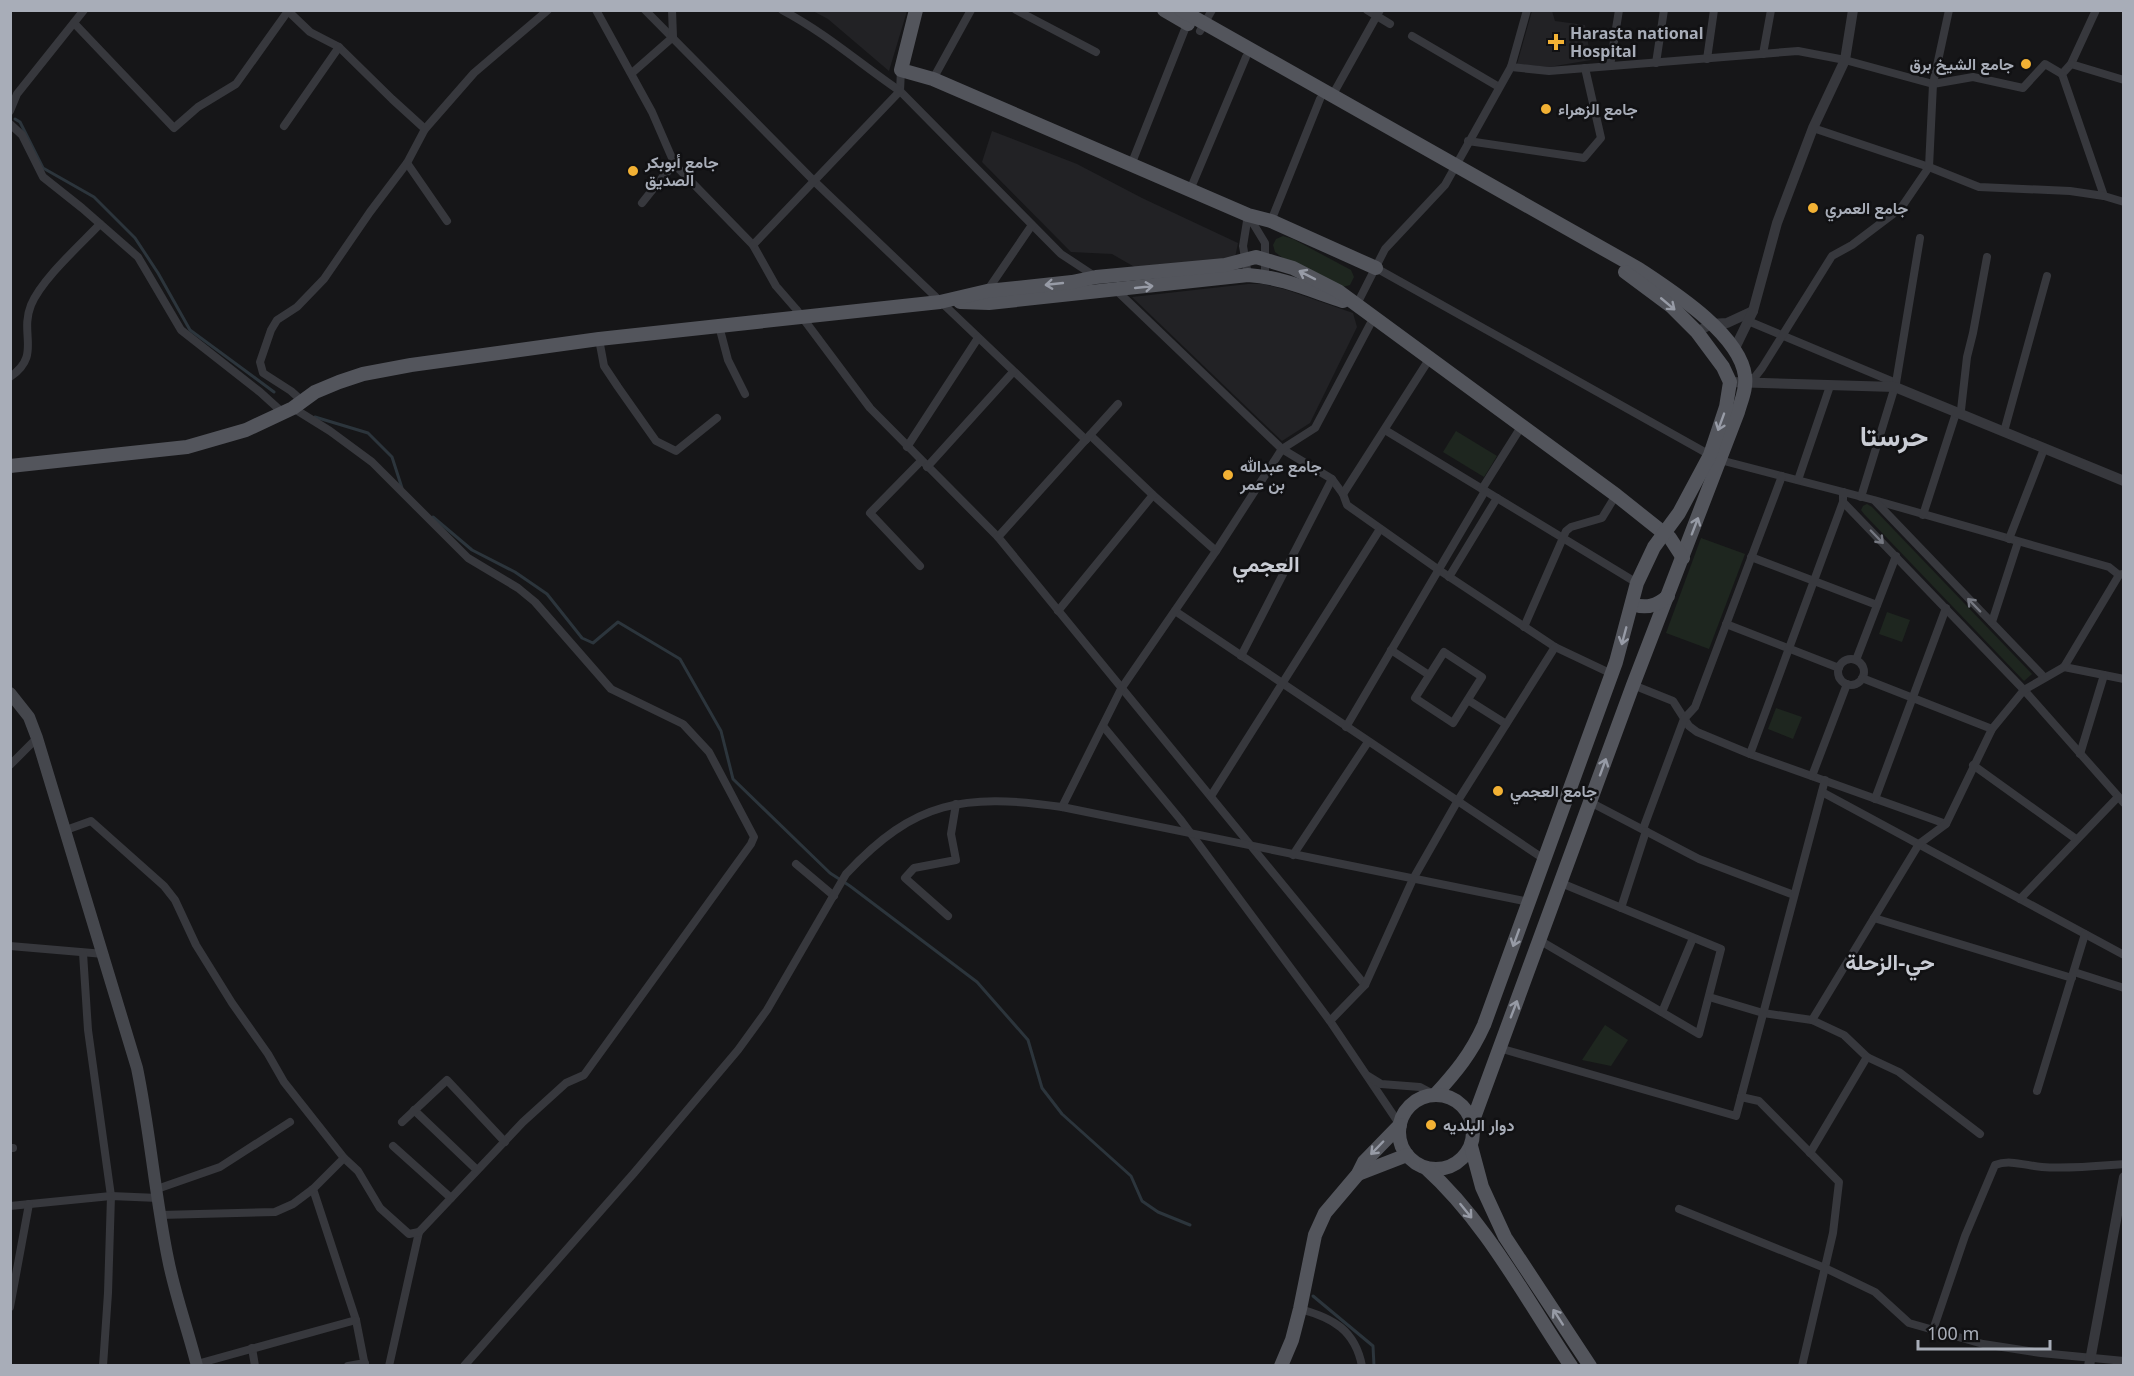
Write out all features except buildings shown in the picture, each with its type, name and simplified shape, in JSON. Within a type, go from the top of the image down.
[{"type":"main road","points":[[916,10],[901,70],[933,79],[1248,215],[1271,221],[1376,268]]},
{"type":"main road","points":[[1164,10],[1326,97],[1634,276],[1697,332],[1723,367],[1730,382],[1715,457],[1683,558],[1633,685],[1472,1123]]},
{"type":"main road","points":[[1181,10],[1197,26],[1246,57],[1326,97]]},
{"type":"main road","points":[[1435,1095],[1458,1070],[1473,1049],[1484,1025],[1612,674],[1637,583],[1654,547],[1715,457],[1738,412],[1745,383],[1743,364],[1735,348],[1682,297],[1639,269],[1453,169]]},
{"type":"main road","points":[[10,466],[187,447],[246,430],[339,382],[363,374],[411,365],[599,339],[940,302],[987,291],[1072,282],[1096,277],[1225,265],[1256,257],[1293,268],[1338,291],[1616,495],[1664,533],[1675,544],[1683,558]]},
{"type":"main road","points":[[940,302],[989,303],[1248,275],[1265,276],[1356,306]]},
{"type":"main road","points":[[1632,604],[1649,607],[1668,596]]},
{"type":"main road","points":[[10,693],[29,717],[37,738],[137,1068],[147,1113],[160,1215],[176,1296],[197,1365]]},
{"type":"main road","points":[[1559,819],[1570,835],[1571,854]]},
{"type":"main road","points":[[1435,1095],[1458,1102],[1467,1112],[1472,1123],[1471,1146],[1464,1157],[1453,1166],[1440,1170],[1426,1168],[1415,1163],[1402,1146],[1400,1125],[1404,1113],[1412,1104],[1423,1098],[1435,1095]]},
{"type":"main road","points":[[1281,1365],[1292,1340],[1300,1309],[1314,1235],[1325,1213],[1358,1174],[1364,1162],[1400,1125]]},
{"type":"main road","points":[[1471,1146],[1482,1187],[1505,1237],[1590,1365]]},
{"type":"main road","points":[[1358,1174],[1407,1155]]},
{"type":"main road","points":[[1426,1168],[1447,1187],[1492,1243],[1571,1365]]},
{"type":"street","points":[[10,111],[17,94],[84,10]]},
{"type":"street","points":[[292,407],[291,391],[263,372],[260,362],[266,349],[267,338],[277,320],[297,307],[324,279],[407,163],[425,129],[474,73],[548,10]]},
{"type":"street","points":[[596,10],[652,111],[675,165],[753,245],[776,286],[870,408],[998,537],[1365,985]]},
{"type":"street","points":[[645,10],[814,181],[1013,372],[1216,551]]},
{"type":"street","points":[[672,10],[673,37]]},
{"type":"street","points":[[782,10],[833,40],[900,91],[1061,254],[1118,290],[1282,449],[1332,479],[1343,494],[1347,505],[1449,577],[1555,647],[1612,674]]},
{"type":"street","points":[[933,79],[971,10]]},
{"type":"street","points":[[1016,10],[1096,52]]},
{"type":"street","points":[[1131,165],[1197,26],[1212,10]]},
{"type":"street","points":[[1367,10],[1379,13],[1390,24]]},
{"type":"street","points":[[1356,306],[1385,249],[1445,185],[1511,67],[1527,10]]},
{"type":"street","points":[[1610,66],[1619,10]]},
{"type":"street","points":[[1656,63],[1664,10]]},
{"type":"street","points":[[1707,58],[1714,10]]},
{"type":"street","points":[[1763,54],[1771,10]]},
{"type":"street","points":[[1735,348],[1751,316],[1777,224],[1813,128],[1845,60],[1853,10]]},
{"type":"street","points":[[1745,383],[1759,372],[1832,256],[1852,245],[1901,208],[1929,166],[1933,84],[1949,10]]},
{"type":"street","points":[[2062,74],[2071,64],[2096,10]]},
{"type":"street","points":[[74,23],[174,128],[198,107],[236,84],[288,11],[310,32],[339,47],[425,129]]},
{"type":"street","points":[[1271,221],[1326,97],[1379,13]]},
{"type":"street","points":[[1412,36],[1499,87]]},
{"type":"street","points":[[632,73],[673,37]]},
{"type":"street","points":[[284,126],[339,47]]},
{"type":"street","points":[[1511,67],[1549,71],[1798,51],[1845,60],[1933,84],[1972,77],[2023,88],[2045,64],[2062,74],[2104,196]]},
{"type":"street","points":[[1190,190],[1246,57]]},
{"type":"street","points":[[2071,64],[2124,80]]},
{"type":"street","points":[[1468,141],[1584,158],[1601,138],[1585,68]]},
{"type":"street","points":[[753,245],[900,91],[901,70]]},
{"type":"street","points":[[10,124],[22,135],[43,177],[138,257],[181,330],[260,392],[292,407],[372,462],[468,558],[518,588],[535,602],[611,689],[682,724],[709,752],[758,837],[744,853],[584,1075],[566,1083],[477,1170],[418,1232],[389,1365]]},
{"type":"street","points":[[1813,128],[1929,166],[1979,187],[2070,191],[2104,196],[2124,202]]},
{"type":"street","points":[[407,163],[447,221]]},
{"type":"street","points":[[642,203],[675,165]]},
{"type":"street","points":[[1248,215],[1243,246],[1248,275]]},
{"type":"street","points":[[1248,215],[1265,243],[1265,276]]},
{"type":"street","points":[[10,377],[18,372],[27,358],[27,320],[35,297],[100,224]]},
{"type":"street","points":[[987,291],[1032,225]]},
{"type":"street","points":[[1861,497],[1895,385],[1920,238]]},
{"type":"street","points":[[1923,515],[1959,412],[1967,357],[1987,257]]},
{"type":"street","points":[[1376,268],[1715,457],[1798,480],[1843,497],[1874,500],[2109,567],[2121,574],[2064,667],[2024,690],[1992,729],[1946,824],[1919,844],[1812,1020]]},
{"type":"street","points":[[2005,428],[2047,276]]},
{"type":"street","points":[[1697,332],[1711,324],[1727,323],[1751,316],[1782,334],[1895,385],[2044,449],[2124,479]]},
{"type":"street","points":[[1062,807],[1121,689],[1216,551],[1282,449],[1315,428],[1374,317]]},
{"type":"street","points":[[719,326],[728,360],[745,394]]},
{"type":"street","points":[[907,447],[978,338]]},
{"type":"street","points":[[599,339],[604,366],[656,441],[676,451],[717,418]]},
{"type":"street","points":[[1343,494],[1430,358]]},
{"type":"street","points":[[920,566],[870,513],[924,464],[1013,372]]},
{"type":"street","points":[[1730,382],[1830,386],[1895,385]]},
{"type":"street","points":[[1798,480],[1830,386]]},
{"type":"street","points":[[998,537],[1118,404]]},
{"type":"street","points":[[1959,412],[2005,428],[2124,479]]},
{"type":"street","points":[[1346,727],[1521,427]]},
{"type":"street","points":[[1385,430],[1637,583]]},
{"type":"street","points":[[1992,622],[2013,540],[2044,449]]},
{"type":"street","points":[[1621,908],[1644,830],[1684,720],[1695,707],[1782,476]]},
{"type":"street","points":[[1241,656],[1332,479]]},
{"type":"street","points":[[1058,611],[1153,495]]},
{"type":"street","points":[[1524,627],[1563,539],[1571,527],[1602,518],[1616,495]]},
{"type":"street","points":[[1843,497],[2024,690],[2121,800],[2076,839],[2020,899]]},
{"type":"street","points":[[1750,754],[1843,497]]},
{"type":"street","points":[[1449,577],[1497,498]]},
{"type":"street","points":[[1874,500],[2044,677]]},
{"type":"street","points":[[1211,796],[1380,529]]},
{"type":"street","points":[[1856,660],[1896,556]]},
{"type":"street","points":[[1751,557],[1877,604]]},
{"type":"street","points":[[1875,799],[1946,608]]},
{"type":"street","points":[[1174,611],[1544,859]]},
{"type":"street","points":[[1726,624],[1839,668]]},
{"type":"street","points":[[1330,1022],[1365,985],[1413,879],[1457,802],[1555,647]]},
{"type":"street","points":[[1391,650],[1429,675]]},
{"type":"street","points":[[1444,652],[1482,677],[1453,723],[1415,698],[1429,675],[1444,652]]},
{"type":"street","points":[[1845,660],[1856,660],[1863,668],[1862,678],[1856,684],[1847,684],[1840,680],[1839,668],[1845,660]]},
{"type":"street","points":[[2064,667],[2124,679]]},
{"type":"street","points":[[2080,754],[2104,675]]},
{"type":"street","points":[[1862,678],[1992,729]]},
{"type":"street","points":[[1812,776],[1847,684]]},
{"type":"street","points":[[1633,685],[1673,701],[1684,720],[1697,732],[1750,754],[1946,824]]},
{"type":"street","points":[[1468,700],[1506,724]]},
{"type":"street","points":[[1103,726],[1192,835],[1330,1022],[1400,1125]]},
{"type":"street","points":[[10,765],[37,738]]},
{"type":"street","points":[[1293,855],[1368,742]]},
{"type":"street","points":[[1973,765],[2076,839]]},
{"type":"street","points":[[1499,1048],[1736,1116],[1825,780]]},
{"type":"street","points":[[1822,792],[2124,955]]},
{"type":"street","points":[[464,1365],[634,1173],[738,1050],[767,1010],[846,874],[892,831],[920,815],[956,804],[991,801],[1030,802],[1528,902]]},
{"type":"street","points":[[1590,802],[1699,860],[1794,895]]},
{"type":"street","points":[[948,916],[905,878],[914,868],[956,860],[951,834],[956,804]]},
{"type":"street","points":[[66,830],[91,821],[164,886],[175,900],[196,945],[284,1082],[344,1158],[358,1171],[385,1214],[408,1234],[418,1232]]},
{"type":"street","points":[[796,864],[834,896]]},
{"type":"street","points":[[1539,940],[1699,1034],[1721,949],[1561,883]]},
{"type":"street","points":[[1874,918],[2124,988]]},
{"type":"street","points":[[2037,1091],[2085,934]]},
{"type":"street","points":[[1662,1012],[1693,938]]},
{"type":"street","points":[[10,946],[104,954]]},
{"type":"street","points":[[83,953],[88,1030],[111,1196],[103,1365]]},
{"type":"street","points":[[1708,997],[1763,1013],[1812,1020],[1844,1035],[1868,1058],[1899,1072],[1980,1134]]},
{"type":"street","points":[[1810,1153],[1868,1058]]},
{"type":"street","points":[[1363,1072],[1381,1084],[1420,1086],[1435,1095]]},
{"type":"street","points":[[402,1122],[447,1080],[505,1142]]},
{"type":"street","points":[[1741,1097],[1759,1101],[1839,1182],[1833,1233],[1802,1365]]},
{"type":"street","points":[[414,1110],[477,1170]]},
{"type":"street","points":[[10,1206],[157,1194],[220,1167],[290,1122]]},
{"type":"street","points":[[393,1146],[451,1198]]},
{"type":"street","points":[[160,1215],[275,1212],[293,1204],[313,1189],[344,1158]]},
{"type":"street","points":[[1933,1330],[1965,1236],[1995,1165],[2002,1162],[2065,1168],[2124,1164]]},
{"type":"street","points":[[2089,1361],[2124,1177]]},
{"type":"street","points":[[313,1189],[356,1320],[365,1364],[348,1365]]},
{"type":"street","points":[[10,1307],[29,1204]]},
{"type":"street","points":[[1679,1209],[1825,1268],[1875,1292],[1909,1323],[1983,1344],[2089,1361],[2124,1361]]},
{"type":"street","points":[[1300,1309],[1332,1320],[1345,1331],[1355,1343],[1362,1365]]},
{"type":"street","points":[[197,1365],[356,1320]]},
{"type":"street","points":[[252,1348],[255,1365]]},
{"type":"shaded area","points":[[813,11],[907,11],[889,71],[828,19]]},
{"type":"shaded area","name":"Harasta national Hospital","points":[[1532,11],[1552,11],[1555,21],[1585,25],[1591,60],[1549,67],[1517,64]]},
{"type":"shaded area","points":[[992,131],[1077,164],[1142,198],[1238,243],[1235,258],[1138,269],[1112,254],[1071,252],[982,162]]},
{"type":"shaded area","points":[[1283,236],[1351,270],[1354,277],[1350,285],[1343,287],[1283,258],[1275,252],[1273,245],[1276,239]]},
{"type":"shaded area","points":[[1263,284],[1287,290],[1353,313],[1357,327],[1310,423],[1282,441],[1132,297]]},
{"type":"shaded area","points":[[1456,431],[1497,456],[1484,477],[1443,452]]},
{"type":"shaded area","points":[[1867,504],[2032,674],[2024,681],[1864,514],[1861,510]]},
{"type":"shaded area","points":[[1701,538],[1745,554],[1709,649],[1666,633]]},
{"type":"shaded area","points":[[1887,612],[1910,620],[1902,642],[1879,634]]},
{"type":"shaded area","points":[[1776,708],[1802,717],[1793,739],[1768,729]]},
{"type":"shaded area","points":[[1605,1025],[1628,1040],[1611,1066],[1582,1060]]},
{"type":"waterway","points":[[15,119],[20,122],[43,168],[94,197],[135,238],[190,330],[274,392]]},
{"type":"waterway","points":[[315,417],[368,433],[392,457],[402,488]]},
{"type":"waterway","points":[[433,517],[472,550],[515,572],[547,594],[582,638],[593,643],[618,622],[680,659],[721,731],[733,779],[830,873],[977,982],[1028,1040],[1042,1088],[1062,1114],[1131,1176],[1142,1201],[1158,1212],[1190,1225]]},
{"type":"waterway","points":[[1313,1296],[1373,1346],[1374,1366]]},
{"type":"place","name":"Harasta national Hospital","points":[[1556,42]]},
{"type":"place","name":"جامع الشيخ برق","points":[[2026,64]]},
{"type":"place","name":"جامع الزهراء","points":[[1546,109]]},
{"type":"place","name":"جامع أبوبكر الصديق","points":[[633,171]]},
{"type":"place","name":"جامع العمري","points":[[1813,208]]},
{"type":"place","name":"جامع عبدالله بن عمر","points":[[1228,475]]},
{"type":"place","name":"جامع العجمي","points":[[1498,791]]},
{"type":"place","name":"دوار البلديه","points":[[1431,1125]]},
{"type":"district","name":"حرستا","points":[[1894,436]]},
{"type":"district","name":"العجمي","points":[[1266,564]]},
{"type":"district","name":"حي-الزحلة","points":[[1890,962]]}]
